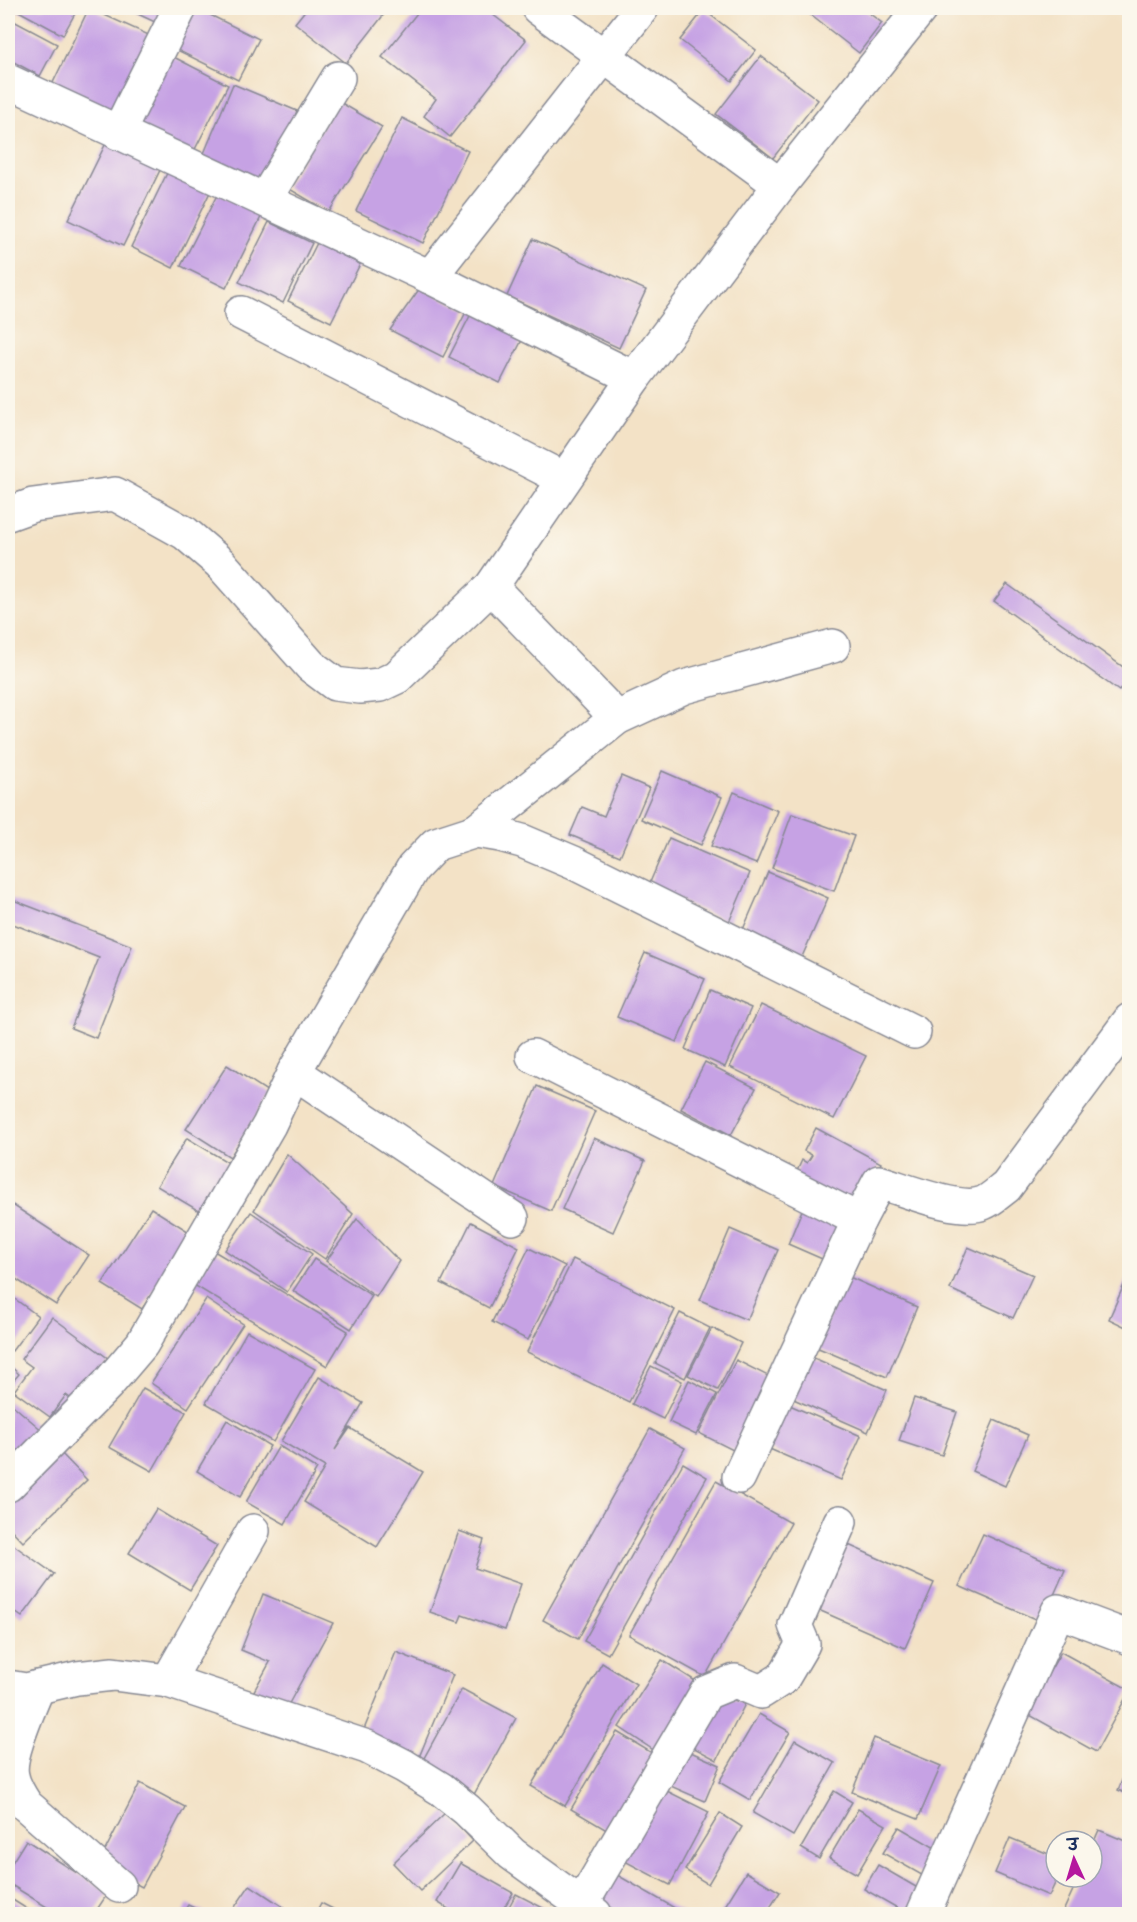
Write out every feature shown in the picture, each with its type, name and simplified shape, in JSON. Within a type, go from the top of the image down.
[{"type":"street","points":[[118,133],[180,8]]},
{"type":"street","points":[[538,8],[780,185]]},
{"type":"street","points":[[430,276],[642,8]]},
{"type":"street","points":[[8,514],[33,505],[115,494],[185,533],[220,563],[311,666],[335,684],[360,687],[380,686],[397,677],[491,587],[634,378],[780,185],[921,8]]},
{"type":"street","points":[[265,199],[338,78]]},
{"type":"street","points":[[8,81],[430,276],[634,378]]},
{"type":"street","points":[[241,313],[564,479]]},
{"type":"street","points":[[491,587],[617,718]]},
{"type":"street","points":[[8,1485],[107,1385],[142,1344],[269,1125],[294,1072],[413,868],[436,844],[476,831],[617,718],[684,687],[833,646]]},
{"type":"street","points":[[476,831],[522,841],[574,863],[914,1032]]},
{"type":"street","points":[[739,1477],[858,1220],[879,1182],[950,1204],[970,1206],[984,1203],[1006,1187],[1130,1020]]},
{"type":"street","points":[[533,1056],[858,1220]]},
{"type":"street","points":[[294,1072],[512,1218]]},
{"type":"street","points":[[118,1886],[26,1805],[16,1789],[11,1775],[12,1756],[23,1687],[113,1674],[168,1682],[367,1747],[441,1789],[467,1810],[512,1854],[588,1910],[706,1693],[735,1681],[761,1692],[783,1678],[803,1644],[795,1625],[840,1522]]},
{"type":"street","points":[[168,1682],[252,1531]]},
{"type":"street","points":[[923,1914],[1058,1611],[1130,1638]]},
{"type":"building","points":[[13,8],[78,8],[63,35]]},
{"type":"building","points":[[89,8],[151,36],[111,118],[50,89]]},
{"type":"building","points":[[125,8],[165,8],[157,23]]},
{"type":"building","points":[[196,8],[259,39],[238,80],[173,48]]},
{"type":"building","points":[[307,8],[389,8],[346,63],[295,23]]},
{"type":"building","points":[[421,8],[484,8],[526,40],[450,137],[424,116],[436,99],[382,57]]},
{"type":"building","points":[[813,8],[862,8],[882,23],[859,53],[808,13]]},
{"type":"building","points":[[704,10],[756,50],[732,81],[680,40]]},
{"type":"building","points":[[8,18],[57,44],[40,76],[8,59]]},
{"type":"building","points":[[166,53],[228,85],[192,155],[130,124]]},
{"type":"building","points":[[761,56],[818,100],[773,158],[716,114]]},
{"type":"building","points":[[233,84],[297,111],[264,190],[200,163]]},
{"type":"building","points":[[338,101],[382,127],[329,212],[286,187]]},
{"type":"building","points":[[402,118],[468,151],[423,243],[356,211]]},
{"type":"building","points":[[108,139],[162,166],[123,246],[68,220]]},
{"type":"building","points":[[171,165],[213,186],[173,268],[131,247]]},
{"type":"building","points":[[218,193],[262,215],[226,288],[181,266]]},
{"type":"building","points":[[269,222],[312,243],[283,303],[239,282]]},
{"type":"building","points":[[533,239],[646,290],[619,348],[507,296]]},
{"type":"building","points":[[317,243],[360,264],[331,322],[288,301]]},
{"type":"building","points":[[420,288],[467,310],[443,357],[390,330]]},
{"type":"building","points":[[473,310],[524,336],[500,383],[449,357]]},
{"type":"building","points":[[1007,584],[1130,672],[1130,676],[1119,691],[994,601]]},
{"type":"building","points":[[662,771],[722,797],[701,845],[641,819]]},
{"type":"building","points":[[621,776],[649,788],[620,856],[570,835],[582,807],[604,816]]},
{"type":"building","points":[[734,792],[778,811],[756,864],[711,846]]},
{"type":"building","points":[[792,814],[854,836],[834,891],[772,868]]},
{"type":"building","points":[[669,838],[750,873],[729,922],[648,887]]},
{"type":"building","points":[[768,872],[828,898],[801,959],[741,934]]},
{"type":"building","points":[[8,898],[132,946],[96,1038],[71,1028],[99,958],[8,922]]},
{"type":"building","points":[[645,953],[705,979],[677,1042],[617,1017]]},
{"type":"building","points":[[710,990],[751,1008],[725,1067],[685,1049]]},
{"type":"building","points":[[761,1005],[866,1056],[834,1119],[730,1067]]},
{"type":"building","points":[[705,1062],[756,1088],[731,1135],[681,1109]]},
{"type":"building","points":[[227,1065],[270,1093],[230,1157],[186,1129]]},
{"type":"building","points":[[537,1086],[595,1111],[551,1211],[494,1186]]},
{"type":"building","points":[[816,1128],[881,1163],[855,1209],[793,1180],[802,1160],[807,1163],[812,1155],[804,1151]]},
{"type":"building","points":[[187,1138],[229,1163],[199,1211],[157,1186]]},
{"type":"building","points":[[594,1138],[645,1161],[613,1232],[562,1209]]},
{"type":"building","points":[[287,1154],[353,1214],[325,1259],[254,1210]]},
{"type":"building","points":[[8,1202],[89,1255],[56,1305],[8,1274]]},
{"type":"building","points":[[805,1203],[854,1224],[836,1265],[788,1244]]},
{"type":"building","points":[[151,1208],[191,1233],[142,1309],[102,1284]]},
{"type":"building","points":[[251,1212],[312,1254],[287,1292],[225,1250]]},
{"type":"building","points":[[357,1219],[399,1261],[376,1297],[326,1261]]},
{"type":"building","points":[[471,1222],[519,1247],[489,1308],[441,1283]]},
{"type":"building","points":[[730,1229],[778,1250],[747,1320],[700,1300]]},
{"type":"building","points":[[968,1247],[1033,1275],[1013,1318],[950,1289]]},
{"type":"building","points":[[529,1248],[565,1266],[528,1340],[492,1322]]},
{"type":"building","points":[[214,1251],[348,1331],[327,1366],[194,1285]]},
{"type":"building","points":[[314,1259],[372,1296],[351,1329],[293,1291]]},
{"type":"building","points":[[573,1259],[675,1310],[629,1402],[527,1352]]},
{"type":"building","points":[[847,1276],[917,1307],[887,1377],[816,1347]]},
{"type":"building","points":[[1127,1278],[1130,1279],[1130,1329],[1109,1319]]},
{"type":"building","points":[[8,1294],[38,1316],[12,1351],[8,1348]]},
{"type":"building","points":[[206,1299],[243,1324],[188,1408],[151,1383]]},
{"type":"building","points":[[680,1313],[710,1328],[685,1378],[655,1363]]},
{"type":"building","points":[[52,1317],[109,1359],[77,1403],[66,1395],[50,1417],[14,1391],[32,1367],[21,1359]]},
{"type":"building","points":[[712,1328],[741,1343],[718,1390],[688,1375]]},
{"type":"building","points":[[247,1331],[315,1369],[273,1442],[206,1403]]},
{"type":"building","points":[[807,1355],[887,1390],[868,1432],[789,1397]]},
{"type":"building","points":[[736,1360],[782,1383],[745,1456],[699,1433]]},
{"type":"building","points":[[8,1364],[19,1374],[8,1387]]},
{"type":"building","points":[[651,1366],[682,1381],[663,1419],[632,1404]]},
{"type":"building","points":[[319,1377],[363,1403],[335,1450],[350,1428],[423,1472],[377,1547],[304,1502],[325,1467],[281,1441]]},
{"type":"building","points":[[689,1380],[717,1394],[696,1435],[669,1422]]},
{"type":"building","points":[[143,1388],[186,1412],[152,1471],[109,1447]]},
{"type":"building","points":[[914,1398],[957,1412],[942,1455],[899,1441]]},
{"type":"building","points":[[8,1401],[44,1432],[15,1466],[8,1460]]},
{"type":"building","points":[[785,1403],[861,1436],[841,1480],[765,1447]]},
{"type":"building","points":[[227,1420],[270,1446],[240,1497],[197,1471]]},
{"type":"building","points":[[994,1420],[1028,1435],[1005,1486],[972,1471]]},
{"type":"building","points":[[650,1429],[685,1448],[578,1639],[543,1620]]},
{"type":"building","points":[[279,1446],[317,1469],[285,1524],[246,1502]]},
{"type":"building","points":[[61,1453],[87,1480],[23,1542],[8,1526],[8,1504]]},
{"type":"building","points":[[683,1463],[707,1477],[608,1654],[584,1641]]},
{"type":"building","points":[[716,1481],[791,1523],[705,1677],[629,1635]]},
{"type":"building","points":[[156,1509],[217,1546],[190,1590],[129,1553]]},
{"type":"building","points":[[459,1531],[484,1540],[475,1568],[521,1584],[505,1630],[462,1615],[459,1622],[430,1612]]},
{"type":"building","points":[[983,1534],[1065,1570],[1042,1622],[959,1586]]},
{"type":"building","points":[[835,1539],[934,1583],[905,1648],[805,1604]]},
{"type":"building","points":[[8,1541],[54,1574],[22,1617],[8,1607]]},
{"type":"building","points":[[263,1594],[333,1623],[286,1709],[249,1700],[270,1662],[241,1650]]},
{"type":"building","points":[[396,1652],[453,1675],[417,1762],[360,1739]]},
{"type":"building","points":[[1061,1652],[1130,1690],[1096,1752],[1026,1713]]},
{"type":"building","points":[[662,1660],[705,1687],[661,1755],[619,1727]]},
{"type":"building","points":[[602,1663],[636,1684],[565,1806],[531,1786]]},
{"type":"building","points":[[462,1689],[516,1718],[472,1798],[418,1769]]},
{"type":"building","points":[[714,1693],[745,1704],[717,1760],[683,1742]]},
{"type":"building","points":[[759,1714],[790,1732],[750,1800],[719,1782]]},
{"type":"building","points":[[617,1732],[662,1759],[615,1835],[571,1809]]},
{"type":"building","points":[[874,1738],[941,1766],[918,1819],[852,1792]]},
{"type":"building","points":[[795,1740],[835,1763],[793,1836],[753,1813]]},
{"type":"building","points":[[677,1746],[720,1765],[705,1801],[659,1781]]},
{"type":"building","points":[[1130,1761],[1130,1795],[1118,1790]]},
{"type":"building","points":[[140,1783],[185,1807],[142,1887],[98,1864]]},
{"type":"building","points":[[657,1786],[709,1812],[670,1885],[619,1858]]},
{"type":"building","points":[[834,1791],[852,1802],[819,1859],[801,1848]]},
{"type":"building","points":[[858,1809],[886,1825],[857,1874],[829,1858]]},
{"type":"building","points":[[446,1812],[473,1841],[420,1891],[393,1863]]},
{"type":"building","points":[[720,1813],[742,1827],[708,1884],[685,1870]]},
{"type":"building","points":[[899,1827],[949,1856],[934,1882],[883,1853]]},
{"type":"building","points":[[1104,1832],[1130,1843],[1130,1914],[1062,1914],[1073,1889],[1104,1889]]},
{"type":"building","points":[[1010,1838],[1044,1852],[1044,1889],[1052,1889],[1049,1896],[995,1873]]},
{"type":"building","points":[[26,1840],[108,1893],[94,1914],[58,1914],[8,1883],[8,1869]]},
{"type":"building","points":[[460,1863],[513,1893],[500,1914],[447,1914],[450,1910],[437,1902]]},
{"type":"building","points":[[878,1865],[928,1894],[908,1914],[864,1889]]},
{"type":"building","points":[[612,1872],[685,1914],[611,1914],[593,1904]]},
{"type":"building","points":[[746,1872],[780,1892],[766,1914],[720,1914]]},
{"type":"building","points":[[250,1885],[288,1910],[285,1914],[230,1914]]},
{"type":"building","points":[[516,1894],[551,1912],[550,1914],[505,1914]]},
{"type":"building","points":[[8,1897],[35,1914],[8,1914]]},
{"type":"building","points":[[321,1903],[343,1914],[315,1914]]},
{"type":"building","points":[[188,1905],[207,1914],[182,1914]]}]
